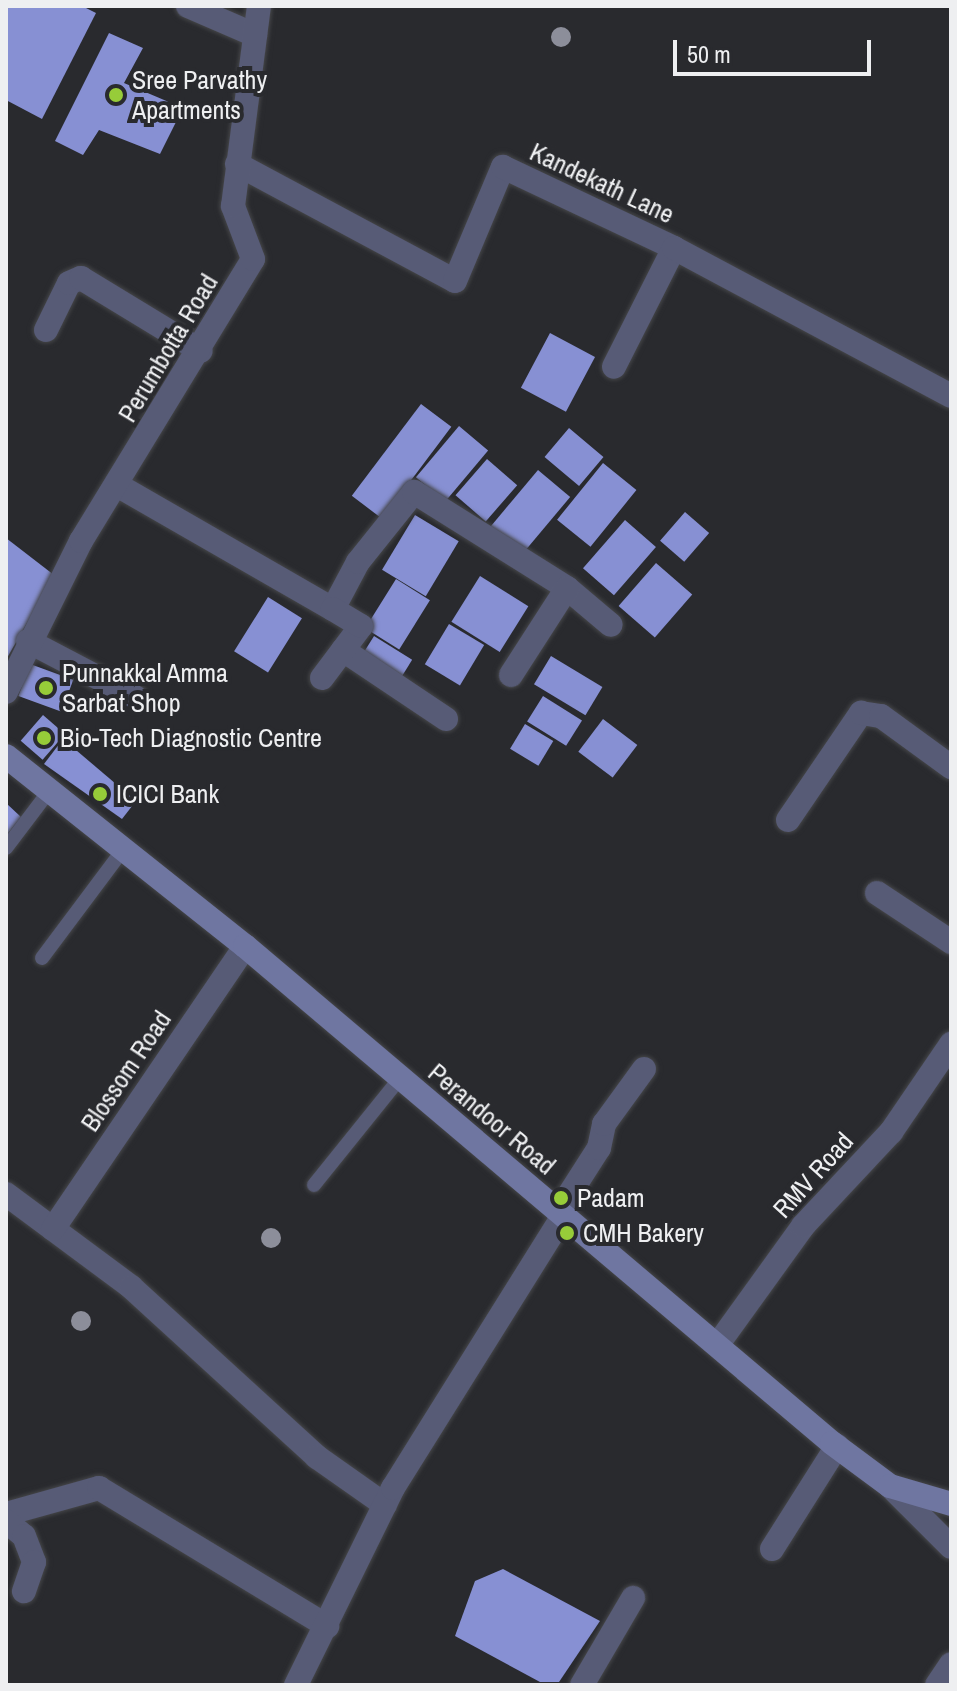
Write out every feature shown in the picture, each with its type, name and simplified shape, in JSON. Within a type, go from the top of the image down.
[{"type":"main road","name":"Perandoor Road","points":[[6,756],[125,847],[245,946],[837,1446],[890,1486],[951,1504]]},
{"type":"street","points":[[188,6],[255,35]]},
{"type":"street","name":"Perumbotta Road","points":[[6,692],[28,641],[117,485],[201,351],[253,259],[233,206],[259,6]]},
{"type":"street","name":"Kandekath Lane","points":[[237,164],[455,281],[503,167],[674,248],[614,367]]},
{"type":"street","points":[[674,248],[951,396]]},
{"type":"street","points":[[46,330],[69,283],[81,278],[201,351]]},
{"type":"street","points":[[117,485],[361,626],[322,678]]},
{"type":"street","points":[[333,609],[358,562],[414,492],[567,588],[611,625]]},
{"type":"street","points":[[511,675],[567,588]]},
{"type":"street","points":[[28,641],[135,697]]},
{"type":"street","points":[[343,650],[446,719]]},
{"type":"street","points":[[788,820],[861,713],[881,716],[951,767]]},
{"type":"street","points":[[877,893],[951,942]]},
{"type":"street","name":"Blossom Road","points":[[53,1229],[245,946]]},
{"type":"street","name":"RMV Road","points":[[718,1344],[803,1226],[891,1132],[951,1044]]},
{"type":"street","points":[[296,1685],[385,1505],[464,1364],[599,1148],[604,1124],[644,1069]]},
{"type":"street","points":[[6,1194],[131,1287],[317,1457],[385,1505]]},
{"type":"street","points":[[772,1549],[837,1446]]},
{"type":"street","points":[[890,1486],[951,1547]]},
{"type":"street","points":[[6,1514],[99,1488],[327,1626]]},
{"type":"street","points":[[6,1521],[24,1536],[34,1562],[24,1591]]},
{"type":"street","points":[[582,1685],[633,1598]]},
{"type":"street","points":[[937,1685],[951,1664]]},
{"type":"lane","points":[[6,848],[50,790]]},
{"type":"lane","points":[[42,958],[125,847]]},
{"type":"lane","points":[[314,1185],[400,1078]]},
{"type":"building","points":[[6,6],[82,6],[96,13],[42,119],[6,100]]},
{"type":"building","name":"Sree Parvathy Apartments","points":[[109,33],[143,48],[124,83],[183,108],[160,154],[99,130],[83,155],[55,141]]},
{"type":"building","points":[[550,333],[595,357],[566,412],[521,388]]},
{"type":"building","points":[[421,404],[451,427],[382,519],[352,496]]},
{"type":"building","points":[[459,426],[488,450],[445,502],[416,477]]},
{"type":"building","points":[[569,428],[603,457],[579,486],[545,457]]},
{"type":"building","points":[[487,459],[517,485],[486,521],[456,495]]},
{"type":"building","points":[[603,463],[636,490],[590,547],[557,520]]},
{"type":"building","points":[[538,470],[570,497],[521,555],[489,528]]},
{"type":"building","points":[[685,512],[709,533],[684,562],[660,541]]},
{"type":"building","points":[[415,515],[459,541],[426,596],[382,570]]},
{"type":"building","points":[[625,520],[656,547],[614,595],[583,568]]},
{"type":"building","points":[[6,538],[54,575],[6,660]]},
{"type":"building","points":[[656,563],[692,594],[655,638],[619,606]]},
{"type":"building","points":[[480,576],[528,606],[500,652],[451,622]]},
{"type":"building","points":[[396,579],[430,600],[399,649],[365,628]]},
{"type":"building","points":[[268,597],[302,618],[268,672],[234,651]]},
{"type":"building","points":[[449,624],[484,645],[460,685],[425,664]]},
{"type":"building","points":[[374,636],[412,660],[398,682],[360,658]]},
{"type":"building","points":[[551,656],[602,687],[585,715],[534,684]]},
{"type":"building","name":"Punnakkal Amma Sarbat Shop","points":[[30,664],[73,680],[62,712],[18,696]]},
{"type":"building","points":[[543,696],[582,720],[566,746],[527,721]]},
{"type":"building","name":"Bio-Tech Diagnostic Centre","points":[[43,715],[65,734],[43,760],[21,741]]},
{"type":"building","points":[[603,719],[637,745],[613,778],[578,752]]},
{"type":"building","points":[[525,724],[553,741],[538,766],[510,749]]},
{"type":"building","points":[[63,739],[136,801],[122,819],[44,764]]},
{"type":"building","points":[[6,803],[21,817],[6,836]]},
{"type":"building","points":[[503,1569],[600,1621],[559,1682],[540,1682],[455,1636],[475,1581]]},
{"type":"place","name":"Sree Parvathy Apartments","points":[[116,95]]},
{"type":"place","name":"Punnakkal Amma Sarbat Shop","points":[[46,688]]},
{"type":"place","name":"Bio-Tech Diagnostic Centre","points":[[44,738]]},
{"type":"place","name":"ICICI Bank","points":[[100,794]]},
{"type":"place","name":"Padam","points":[[561,1198]]},
{"type":"place","name":"CMH Bakery","points":[[567,1233]]}]
